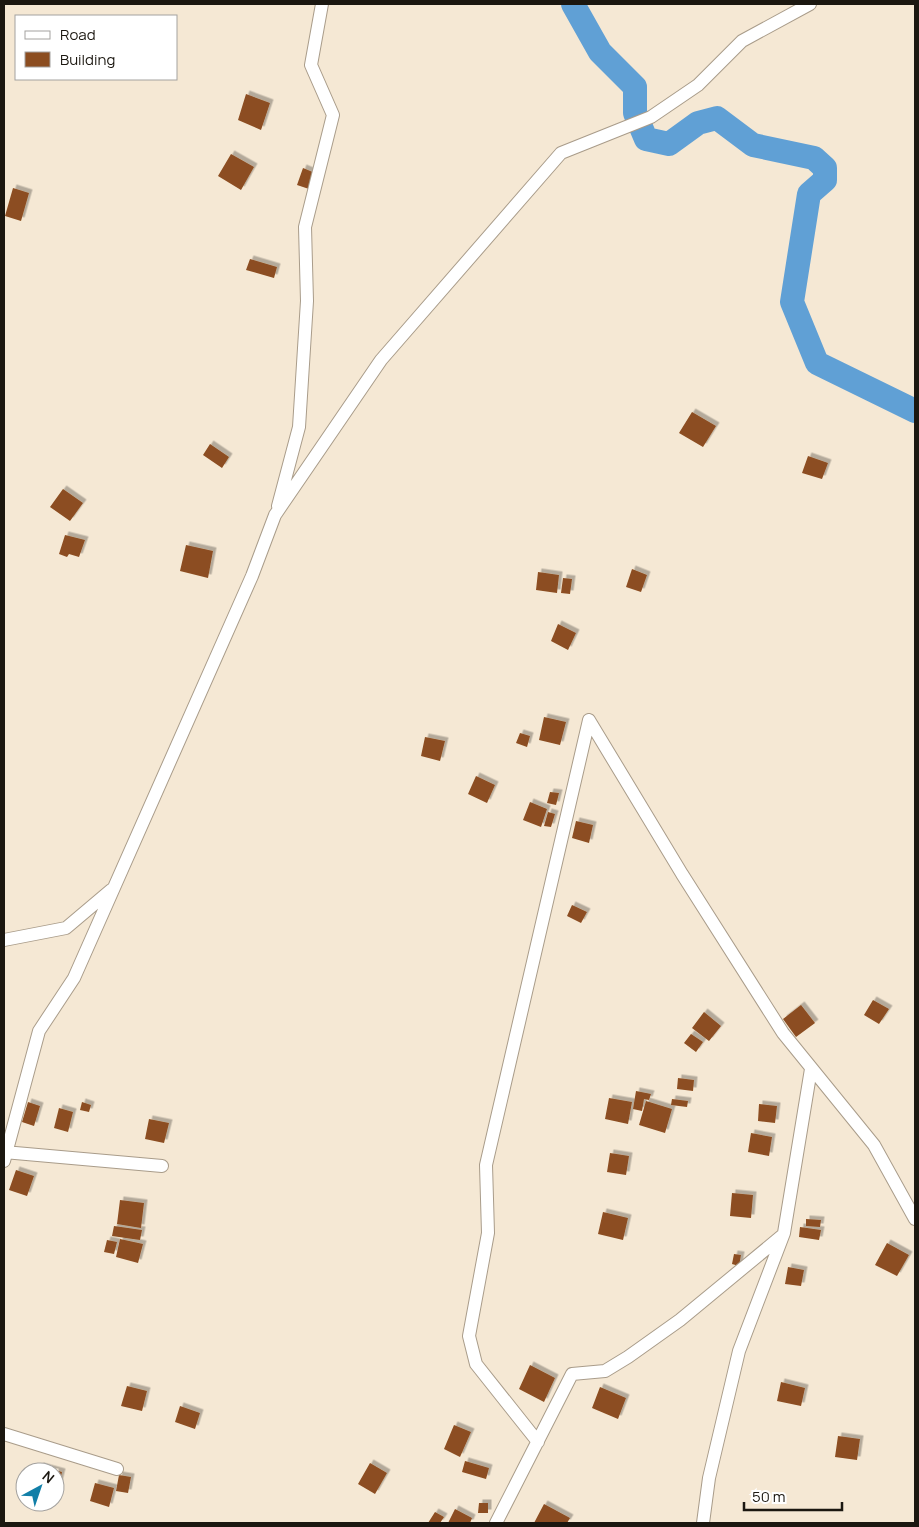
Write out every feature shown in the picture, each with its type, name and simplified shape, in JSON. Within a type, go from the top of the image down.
[{"type":"street","points":[[162,1166],[5,1155],[39,1031],[74,978],[248,585],[275,515],[298,427],[307,301],[305,227],[333,115],[312,65],[322,4]]},
{"type":"street","points":[[275,515],[381,360],[560,153],[651,117],[698,86],[742,41],[810,4]]},
{"type":"street","points":[[538,1442],[476,1364],[469,1336],[488,1233],[486,1165],[589,720],[682,874],[783,1033],[874,1145],[915,1219]]},
{"type":"street","points":[[4,940],[66,928],[113,889]]},
{"type":"street","points":[[703,1523],[709,1478],[740,1351],[784,1233],[812,1069]]},
{"type":"street","points":[[496,1523],[572,1374],[605,1371],[628,1357],[680,1320],[784,1233]]},
{"type":"street","points":[[4,1434],[117,1469]]},
{"type":"building","points":[[246,94],[270,103],[261,130],[238,120]]},
{"type":"building","points":[[231,154],[254,167],[241,190],[218,176]]},
{"type":"building","points":[[303,168],[315,173],[309,189],[297,185]]},
{"type":"building","points":[[13,188],[29,193],[21,221],[5,216]]},
{"type":"building","points":[[250,259],[277,267],[274,278],[246,270]]},
{"type":"building","points":[[692,412],[716,426],[703,447],[679,433]]},
{"type":"building","points":[[210,444],[229,457],[222,468],[203,455]]},
{"type":"building","points":[[808,456],[828,463],[822,479],[802,473]]},
{"type":"building","points":[[63,489],[83,503],[70,521],[50,507]]},
{"type":"building","points":[[65,535],[85,540],[79,557],[69,554],[67,557],[59,554]]},
{"type":"building","points":[[186,545],[213,551],[208,578],[180,571]]},
{"type":"building","points":[[632,569],[647,575],[641,592],[626,587]]},
{"type":"building","points":[[538,572],[559,575],[557,593],[536,590]]},
{"type":"building","points":[[563,578],[572,579],[570,594],[561,593]]},
{"type":"building","points":[[558,624],[576,633],[568,650],[551,641]]},
{"type":"building","points":[[544,717],[566,722],[560,745],[539,740]]},
{"type":"building","points":[[520,733],[530,736],[527,747],[516,743]]},
{"type":"building","points":[[425,737],[445,741],[440,761],[421,756]]},
{"type":"building","points":[[476,776],[495,785],[487,803],[468,794]]},
{"type":"building","points":[[550,792],[559,793],[556,805],[547,803]]},
{"type":"building","points":[[530,802],[547,809],[541,827],[523,820]]},
{"type":"building","points":[[548,812],[555,814],[551,827],[544,826]]},
{"type":"building","points":[[576,821],[593,825],[589,843],[572,838]]},
{"type":"building","points":[[572,905],[587,912],[581,923],[567,916]]},
{"type":"building","points":[[873,1000],[889,1009],[879,1024],[864,1015]]},
{"type":"building","points":[[801,1005],[815,1023],[796,1037],[783,1019]]},
{"type":"building","points":[[704,1012],[721,1026],[709,1041],[692,1028]]},
{"type":"building","points":[[691,1034],[703,1042],[696,1052],[684,1043]]},
{"type":"building","points":[[678,1078],[694,1080],[693,1091],[677,1089]]},
{"type":"building","points":[[636,1091],[651,1094],[649,1100],[644,1099],[642,1111],[633,1109]]},
{"type":"building","points":[[609,1098],[632,1102],[628,1124],[605,1119]]},
{"type":"building","points":[[672,1099],[688,1101],[687,1107],[671,1105]]},
{"type":"building","points":[[646,1101],[672,1109],[665,1133],[639,1125]]},
{"type":"building","points":[[28,1102],[40,1106],[34,1126],[22,1122]]},
{"type":"building","points":[[82,1102],[91,1105],[89,1112],[80,1110]]},
{"type":"building","points":[[759,1104],[777,1106],[775,1123],[758,1121]]},
{"type":"building","points":[[59,1108],[73,1112],[68,1132],[54,1128]]},
{"type":"building","points":[[149,1119],[169,1123],[164,1143],[145,1139]]},
{"type":"building","points":[[751,1133],[772,1137],[769,1156],[748,1152]]},
{"type":"building","points":[[610,1153],[629,1156],[626,1175],[607,1172]]},
{"type":"building","points":[[16,1170],[34,1176],[27,1196],[9,1190]]},
{"type":"building","points":[[732,1193],[753,1195],[751,1218],[730,1216]]},
{"type":"building","points":[[120,1200],[144,1203],[141,1228],[117,1224]]},
{"type":"building","points":[[603,1212],[628,1218],[623,1240],[598,1234]]},
{"type":"building","points":[[806,1219],[821,1220],[820,1227],[806,1226]]},
{"type":"building","points":[[114,1226],[142,1230],[140,1240],[112,1236]]},
{"type":"building","points":[[800,1227],[821,1230],[819,1240],[799,1237]]},
{"type":"building","points":[[120,1239],[143,1244],[138,1263],[116,1257]]},
{"type":"building","points":[[107,1240],[117,1242],[114,1254],[104,1252]]},
{"type":"building","points":[[887,1243],[909,1255],[897,1276],[875,1265]]},
{"type":"building","points":[[734,1254],[741,1255],[739,1266],[732,1264]]},
{"type":"building","points":[[788,1267],[804,1270],[801,1286],[785,1284]]},
{"type":"building","points":[[530,1365],[555,1378],[544,1402],[519,1389]]},
{"type":"building","points":[[781,1382],[805,1388],[801,1406],[777,1401]]},
{"type":"building","points":[[127,1386],[147,1391],[142,1411],[121,1406]]},
{"type":"building","points":[[600,1387],[626,1398],[618,1419],[592,1408]]},
{"type":"building","points":[[180,1406],[200,1413],[195,1429],[175,1422]]},
{"type":"building","points":[[454,1425],[471,1432],[460,1457],[444,1449]]},
{"type":"building","points":[[838,1436],[860,1439],[857,1460],[835,1457]]},
{"type":"building","points":[[465,1461],[489,1468],[486,1479],[462,1472]]},
{"type":"building","points":[[370,1463],[387,1473],[375,1494],[358,1484]]},
{"type":"building","points":[[119,1475],[131,1477],[128,1493],[116,1491]]},
{"type":"building","points":[[95,1483],[114,1488],[109,1507],[90,1501]]},
{"type":"building","points":[[479,1503],[488,1503],[488,1513],[478,1513]]},
{"type":"building","points":[[544,1504],[570,1518],[567,1523],[534,1523]]},
{"type":"building","points":[[455,1509],[472,1518],[470,1523],[448,1523]]},
{"type":"building","points":[[435,1512],[444,1517],[440,1523],[428,1523]]},
{"type":"waterway","points":[[573,4],[600,52],[635,87],[635,113],[646,139],[669,144],[698,123],[717,118],[753,145],[814,158],[825,168],[825,180],[809,194],[792,302],[817,363],[915,411]]}]
